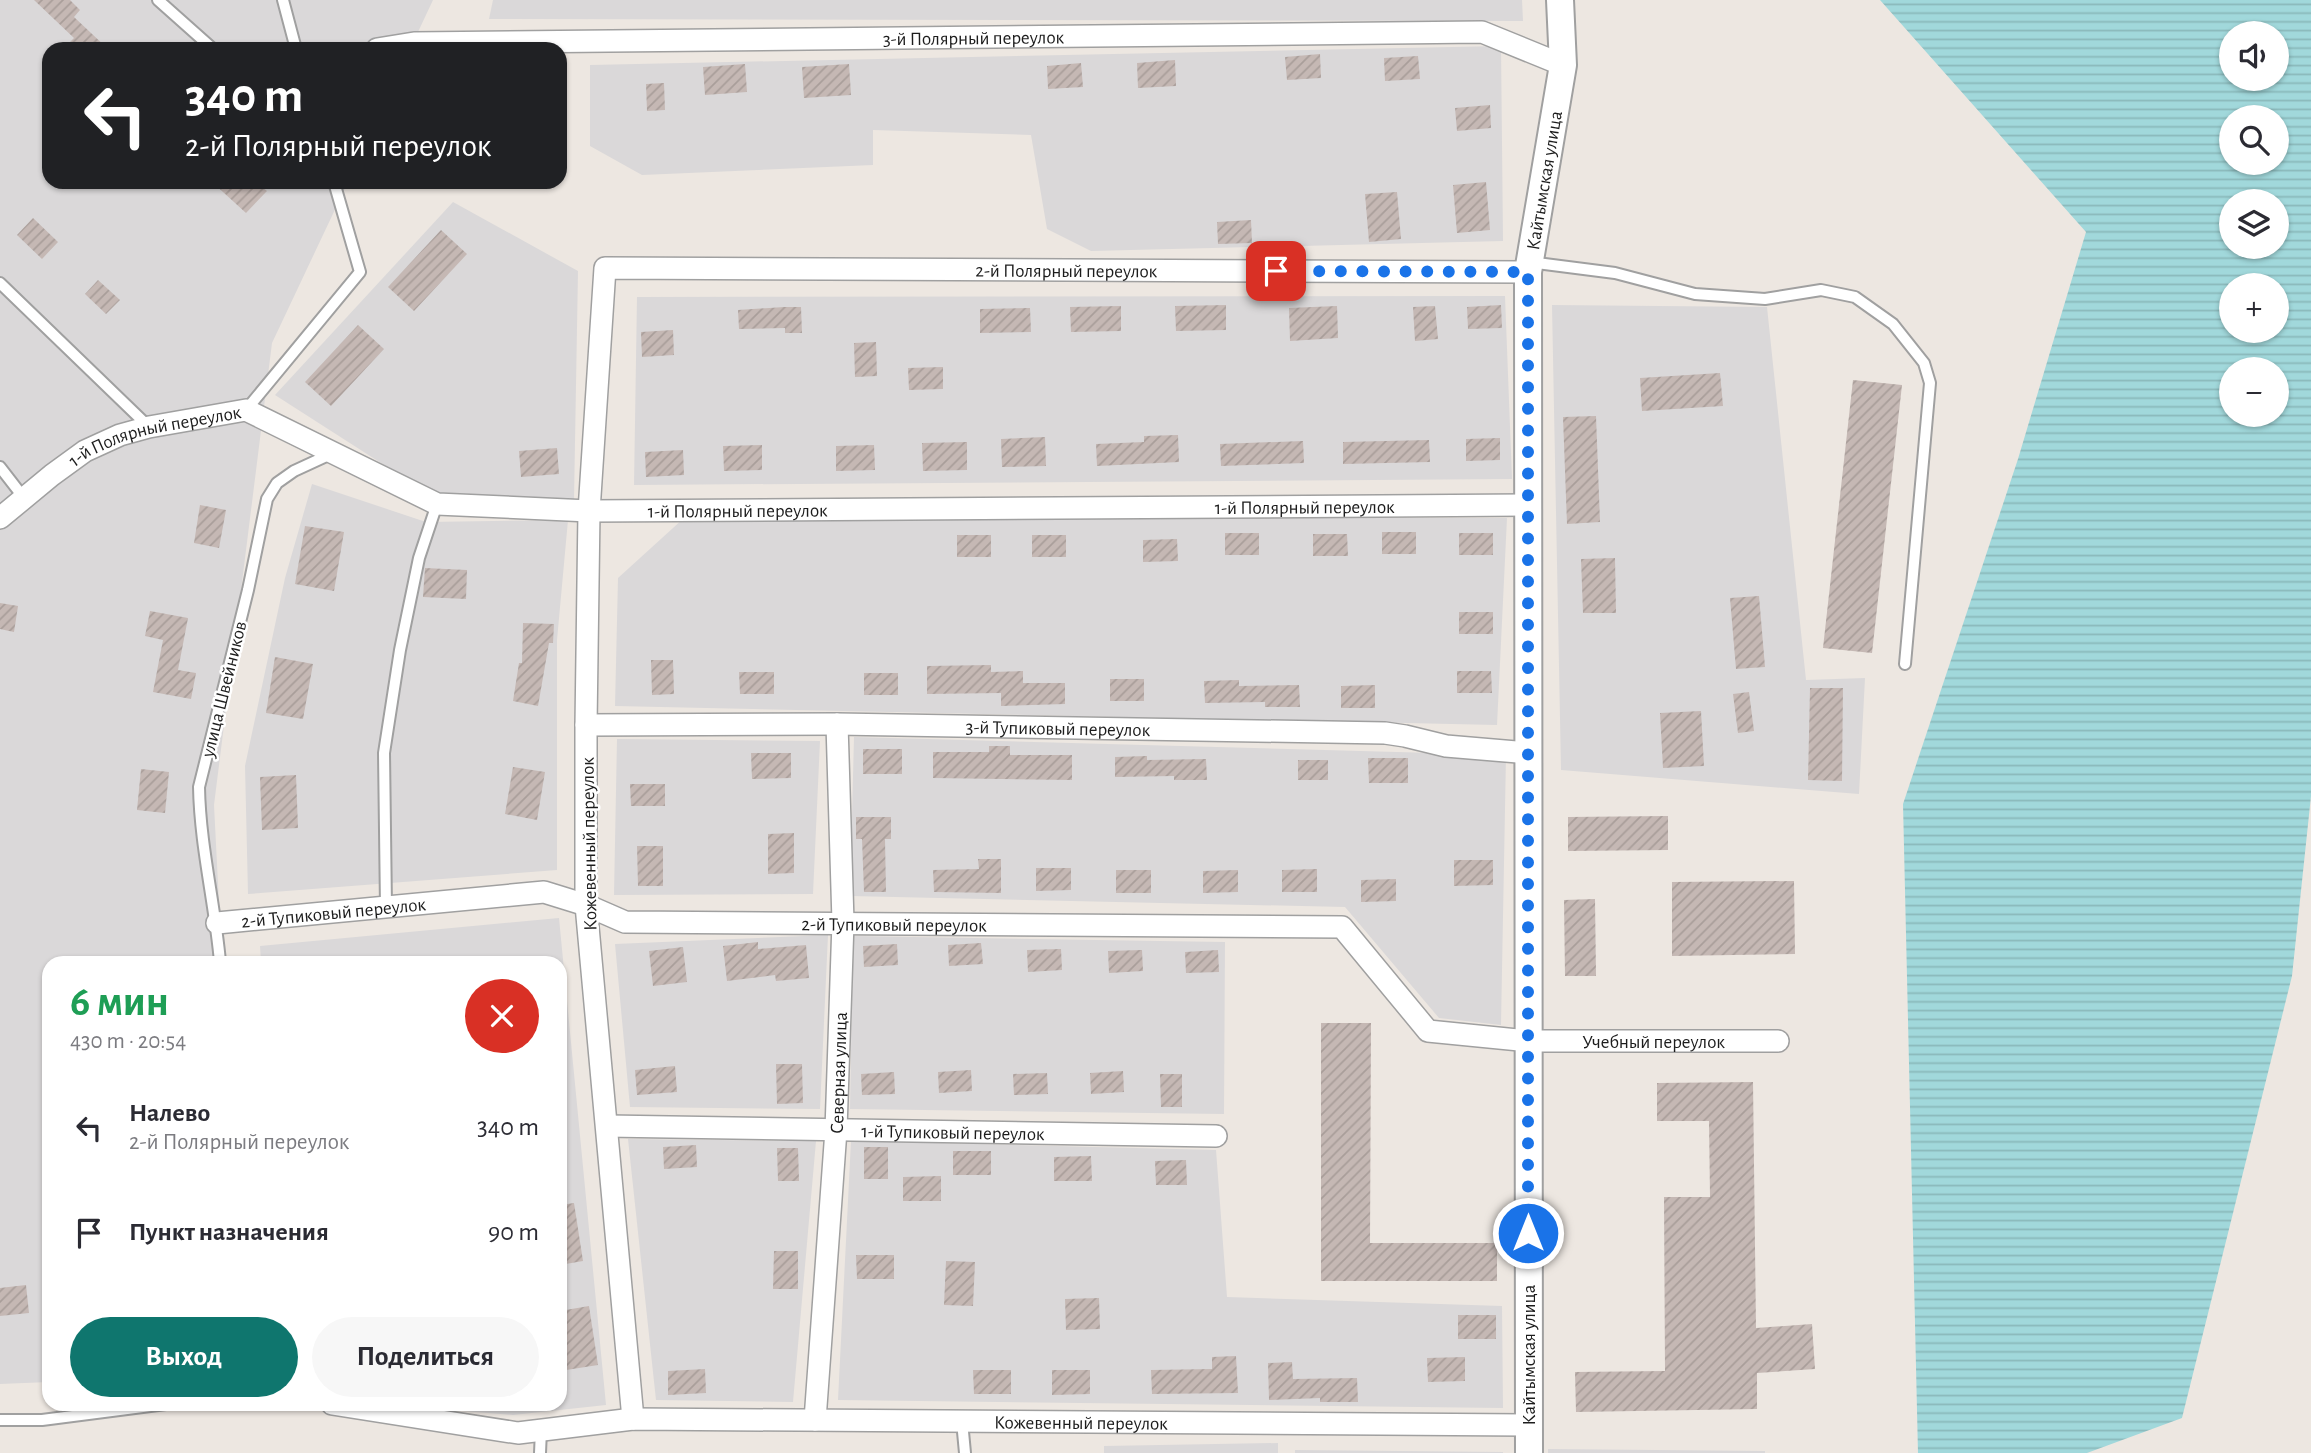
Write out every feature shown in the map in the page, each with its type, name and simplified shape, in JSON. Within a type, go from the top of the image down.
[{"type":"street","name":"Кайтымская улица","points":[[1529,1453],[1528,267],[1563,65],[1560,0]]},
{"type":"street","name":"3-й Полярный переулок","points":[[511,42],[1482,32],[1563,65]]},
{"type":"street","name":"2-й Полярный переулок","points":[[605,268],[1528,267]]},
{"type":"street","name":"Кожевенный переулок","points":[[605,268],[589,511],[586,905],[633,1419]]},
{"type":"street","name":"1-й Полярный переулок","points":[[0,518],[85,451],[120,435],[149,427],[246,410],[437,503],[589,511],[1528,505]]},
{"type":"street","name":"3-й Тупиковый переулок","points":[[586,724],[837,724],[1385,733],[1446,746],[1529,753]]},
{"type":"street","name":"Северная улица","points":[[815,1420],[836,1130],[843,922],[837,724]]},
{"type":"street","name":"2-й Тупиковый переулок","points":[[217,923],[544,892],[586,905],[625,922],[1342,927],[1428,1031],[1528,1041]]},
{"type":"street","name":"Учебный переулок","points":[[1528,1041],[1778,1041]]},
{"type":"street","name":"1-й Тупиковый переулок","points":[[607,1126],[1216,1136]]},
{"type":"street","name":"Кожевенный переулок","points":[[377,1411],[518,1433],[633,1419],[1528,1424]]},
{"type":"lane","points":[[158,0],[205,42]]},
{"type":"lane","points":[[283,0],[294,42]]},
{"type":"lane","points":[[333,189],[338,195]]},
{"type":"lane","points":[[246,410],[360,272],[336,189]]},
{"type":"lane","points":[[1528,267],[1615,272],[1695,293],[1765,299],[1821,290],[1855,297],[1893,324],[1924,363],[1930,383],[1905,664]]},
{"type":"lane","points":[[0,283],[149,427]]},
{"type":"lane","name":"улица Швейников","points":[[220,956],[217,923],[199,819],[199,787],[248,590],[267,499],[277,483],[293,471],[333,453]]},
{"type":"lane","points":[[0,467],[24,498]]},
{"type":"lane","points":[[386,907],[384,753],[419,558],[437,503]]},
{"type":"lane","points":[[0,1420],[42,1420],[112,1411]]},
{"type":"lane","points":[[962,1421],[965,1453]]},
{"type":"lane","points":[[540,1453],[541,1430]]},
{"type":"shaded area","points":[[0,0],[433,0],[413,42],[42,42],[42,189],[345,189],[272,343],[214,805],[222,956],[42,956],[42,1382],[0,1384]]},
{"type":"shaded area","points":[[493,0],[1522,0],[1523,21],[489,19]]},
{"type":"shaded area","points":[[1501,46],[1503,241],[1091,251],[1047,229],[1031,135],[873,130],[873,165],[642,175],[590,146],[590,65]]},
{"type":"shaded area","points":[[453,202],[578,271],[574,499],[434,497],[275,395]]},
{"type":"shaded area","points":[[1505,296],[1512,479],[634,485],[637,297]]},
{"type":"shaded area","points":[[1552,305],[1767,307],[1806,680],[1865,678],[1859,794],[1561,770]]},
{"type":"shaded area","points":[[312,484],[426,522],[568,520],[557,640],[557,870],[248,894],[245,766],[285,578]]},
{"type":"shaded area","points":[[684,518],[1507,518],[1497,725],[615,706],[618,578]]},
{"type":"shaded area","points":[[854,737],[1506,755],[1501,1025],[1439,1018],[1345,907],[850,896]]},
{"type":"shaded area","points":[[617,739],[820,741],[813,894],[614,895]]},
{"type":"shaded area","points":[[559,918],[563,956],[261,956],[260,946]]},
{"type":"shaded area","points":[[828,935],[820,1109],[630,1107],[615,944]]},
{"type":"shaded area","points":[[853,936],[1225,942],[1224,1114],[850,1109]]},
{"type":"shaded area","points":[[567,1001],[606,1405],[567,1409]]},
{"type":"shaded area","points":[[628,1139],[816,1141],[793,1402],[656,1400]]},
{"type":"shaded area","points":[[851,1141],[1216,1150],[1227,1297],[1502,1306],[1503,1408],[838,1400]]},
{"type":"shaded area","points":[[462,1411],[550,1411],[513,1415]]},
{"type":"shaded area","points":[[1278,1443],[1278,1453],[1104,1453],[1104,1446]]},
{"type":"shaded area","points":[[1548,1449],[1765,1451],[1765,1453],[1548,1453]]},
{"type":"shaded area","points":[[1295,1450],[1503,1452],[1503,1453],[1295,1453]]},
{"type":"water","points":[[1880,0],[2311,0],[2311,796],[2292,976],[2182,1418],[2087,1453],[1918,1453],[1903,804],[2018,459],[2086,232]]},
{"type":"building","points":[[34,0],[70,0],[80,10],[74,17],[101,42],[70,42],[74,38]]},
{"type":"building","points":[[1320,54],[1321,78],[1287,80],[1285,57]]},
{"type":"building","points":[[1418,56],[1420,79],[1385,81],[1384,58]]},
{"type":"building","points":[[1175,60],[1176,86],[1138,88],[1137,63]]},
{"type":"building","points":[[1081,63],[1083,87],[1048,89],[1047,66]]},
{"type":"building","points":[[745,64],[747,92],[705,95],[703,67]]},
{"type":"building","points":[[849,64],[851,95],[804,98],[802,67]]},
{"type":"building","points":[[664,83],[665,110],[647,111],[646,84]]},
{"type":"building","points":[[1490,105],[1491,128],[1457,131],[1455,108]]},
{"type":"building","points":[[1486,182],[1490,230],[1457,233],[1453,185]]},
{"type":"building","points":[[220,189],[267,191],[246,213]]},
{"type":"building","points":[[1397,192],[1401,239],[1369,242],[1365,194]]},
{"type":"building","points":[[33,218],[58,242],[42,259],[17,235]]},
{"type":"building","points":[[1251,220],[1252,243],[1218,244],[1217,222]]},
{"type":"building","points":[[441,230],[467,254],[414,311],[388,287]]},
{"type":"building","points":[[98,280],[120,300],[106,314],[85,294]]},
{"type":"building","points":[[1226,305],[1226,330],[1176,331],[1175,306]]},
{"type":"building","points":[[1501,305],[1502,328],[1468,329],[1467,307]]},
{"type":"building","points":[[1121,306],[1121,331],[1071,332],[1070,307]]},
{"type":"building","points":[[1337,306],[1338,338],[1290,341],[1289,308]]},
{"type":"building","points":[[1435,306],[1438,339],[1415,341],[1413,307]]},
{"type":"building","points":[[801,307],[802,333],[785,333],[785,328],[739,329],[738,310]]},
{"type":"building","points":[[1030,308],[1031,332],[980,333],[980,309]]},
{"type":"building","points":[[358,325],[384,349],[331,406],[305,382]]},
{"type":"building","points":[[673,330],[674,355],[642,357],[641,332]]},
{"type":"building","points":[[876,342],[877,376],[855,377],[854,343]]},
{"type":"building","points":[[943,367],[943,389],[909,390],[908,368]]},
{"type":"building","points":[[1720,373],[1723,406],[1642,411],[1640,378]]},
{"type":"building","points":[[1853,380],[1902,385],[1872,653],[1823,648]]},
{"type":"building","points":[[1596,416],[1600,522],[1567,524],[1563,417]]},
{"type":"building","points":[[1178,435],[1179,462],[1097,466],[1096,444],[1144,442],[1144,436]]},
{"type":"building","points":[[1045,437],[1046,466],[1002,467],[1001,439]]},
{"type":"building","points":[[1500,438],[1500,460],[1466,461],[1466,439]]},
{"type":"building","points":[[1429,440],[1430,462],[1343,464],[1343,442]]},
{"type":"building","points":[[1303,441],[1304,463],[1221,466],[1220,444]]},
{"type":"building","points":[[967,442],[967,470],[923,471],[922,443]]},
{"type":"building","points":[[762,445],[762,470],[724,471],[723,446]]},
{"type":"building","points":[[874,445],[875,470],[836,471],[836,446]]},
{"type":"building","points":[[557,448],[559,474],[521,477],[519,451]]},
{"type":"building","points":[[683,450],[684,475],[646,477],[645,452]]},
{"type":"building","points":[[200,505],[226,510],[219,548],[194,543]]},
{"type":"building","points":[[305,526],[344,532],[334,591],[295,584]]},
{"type":"building","points":[[1382,532],[1416,532],[1416,554],[1382,554]]},
{"type":"building","points":[[1225,533],[1259,533],[1259,555],[1225,555]]},
{"type":"building","points":[[1459,533],[1493,533],[1493,555],[1459,555]]},
{"type":"building","points":[[1313,534],[1347,534],[1348,556],[1313,556]]},
{"type":"building","points":[[957,535],[991,535],[991,557],[957,557]]},
{"type":"building","points":[[1032,535],[1066,535],[1066,557],[1032,557]]},
{"type":"building","points":[[1177,539],[1178,561],[1143,562],[1143,540]]},
{"type":"building","points":[[1615,558],[1616,613],[1583,613],[1581,559]]},
{"type":"building","points":[[425,568],[467,570],[466,599],[423,597]]},
{"type":"building","points":[[1759,596],[1765,667],[1736,669],[1730,598]]},
{"type":"building","points":[[0,603],[18,606],[14,632],[0,629]]},
{"type":"building","points":[[150,611],[188,618],[178,670],[196,673],[191,699],[153,692],[163,640],[145,636]]},
{"type":"building","points":[[1459,612],[1493,612],[1493,634],[1459,634]]},
{"type":"building","points":[[523,623],[554,624],[553,643],[549,643],[538,706],[513,701],[519,663],[522,663]]},
{"type":"building","points":[[275,657],[313,664],[303,719],[266,713]]},
{"type":"building","points":[[651,660],[673,660],[674,694],[652,695]]},
{"type":"building","points":[[991,665],[991,672],[1023,671],[1023,683],[1065,683],[1065,704],[1001,706],[1001,693],[927,694],[927,666]]},
{"type":"building","points":[[1457,671],[1491,671],[1492,693],[1457,693]]},
{"type":"building","points":[[739,672],[774,672],[774,694],[740,694]]},
{"type":"building","points":[[864,673],[898,673],[898,695],[864,695]]},
{"type":"building","points":[[1110,679],[1144,679],[1144,701],[1110,701]]},
{"type":"building","points":[[1239,680],[1239,686],[1299,685],[1300,707],[1265,707],[1265,702],[1205,703],[1204,681]]},
{"type":"building","points":[[1375,685],[1375,708],[1341,708],[1341,686]]},
{"type":"building","points":[[1810,688],[1843,688],[1842,781],[1808,780]]},
{"type":"building","points":[[1749,692],[1754,731],[1738,733],[1733,694]]},
{"type":"building","points":[[1701,711],[1704,766],[1663,768],[1660,713]]},
{"type":"building","points":[[989,746],[1010,746],[1010,755],[1072,755],[1072,780],[933,778],[933,752],[989,752]]},
{"type":"building","points":[[863,749],[902,749],[902,774],[863,774]]},
{"type":"building","points":[[751,753],[791,753],[791,778],[752,779]]},
{"type":"building","points":[[1147,756],[1147,760],[1206,759],[1207,780],[1174,780],[1174,776],[1115,777],[1115,757]]},
{"type":"building","points":[[1368,758],[1408,758],[1408,783],[1369,783]]},
{"type":"building","points":[[1298,760],[1328,760],[1328,780],[1298,780]]},
{"type":"building","points":[[513,767],[545,772],[537,820],[505,814]]},
{"type":"building","points":[[141,769],[169,772],[165,813],[137,810]]},
{"type":"building","points":[[296,775],[298,828],[262,830],[260,777]]},
{"type":"building","points":[[630,784],[665,784],[665,806],[631,806]]},
{"type":"building","points":[[1668,816],[1668,850],[1568,851],[1568,817]]},
{"type":"building","points":[[856,817],[891,817],[891,839],[885,839],[886,892],[864,892],[862,839],[856,839]]},
{"type":"building","points":[[794,833],[794,873],[768,874],[768,834]]},
{"type":"building","points":[[637,846],[663,846],[663,886],[638,886]]},
{"type":"building","points":[[978,859],[1001,859],[1001,893],[934,892],[933,870],[979,869]]},
{"type":"building","points":[[1454,860],[1493,860],[1493,885],[1454,886]]},
{"type":"building","points":[[1036,868],[1071,868],[1071,890],[1036,891]]},
{"type":"building","points":[[1317,869],[1317,892],[1282,892],[1282,870]]},
{"type":"building","points":[[1116,870],[1151,870],[1151,893],[1116,893]]},
{"type":"building","points":[[1238,870],[1238,892],[1203,893],[1203,871]]},
{"type":"building","points":[[1396,879],[1396,901],[1361,902],[1361,880]]},
{"type":"building","points":[[1794,881],[1795,954],[1672,956],[1672,882]]},
{"type":"building","points":[[1595,899],[1596,976],[1565,976],[1564,900]]},
{"type":"building","points":[[758,942],[758,949],[806,945],[809,978],[776,981],[775,975],[727,981],[723,946]]},
{"type":"building","points":[[981,943],[983,964],[949,966],[948,945]]},
{"type":"building","points":[[897,944],[898,965],[864,967],[863,946]]},
{"type":"building","points":[[683,947],[687,982],[653,986],[649,951]]},
{"type":"building","points":[[1061,949],[1062,970],[1028,972],[1027,950]]},
{"type":"building","points":[[1142,950],[1143,971],[1109,973],[1108,951]]},
{"type":"building","points":[[1218,950],[1219,972],[1186,973],[1185,952]]},
{"type":"building","points":[[1321,1023],[1371,1023],[1370,1243],[1497,1243],[1497,1281],[1321,1281]]},
{"type":"building","points":[[776,1064],[802,1064],[803,1103],[777,1104]]},
{"type":"building","points":[[675,1066],[677,1092],[637,1095],[635,1070]]},
{"type":"building","points":[[971,1070],[972,1091],[939,1093],[938,1072]]},
{"type":"building","points":[[1123,1071],[1124,1092],[1091,1094],[1090,1073]]},
{"type":"building","points":[[894,1072],[895,1094],[862,1095],[861,1074]]},
{"type":"building","points":[[1047,1073],[1048,1094],[1014,1095],[1013,1074]]},
{"type":"building","points":[[1160,1074],[1182,1074],[1182,1107],[1161,1107]]},
{"type":"building","points":[[1753,1082],[1756,1328],[1812,1324],[1815,1369],[1757,1373],[1757,1409],[1576,1412],[1575,1372],[1665,1371],[1664,1197],[1710,1197],[1709,1121],[1657,1121],[1657,1083]]},
{"type":"building","points":[[696,1145],[697,1167],[664,1169],[663,1147]]},
{"type":"building","points":[[864,1147],[888,1147],[888,1179],[864,1179]]},
{"type":"building","points":[[777,1148],[798,1148],[799,1181],[778,1181]]},
{"type":"building","points":[[953,1151],[991,1151],[991,1175],[953,1175]]},
{"type":"building","points":[[1091,1156],[1092,1181],[1054,1181],[1054,1157]]},
{"type":"building","points":[[1186,1160],[1187,1185],[1156,1185],[1155,1161]]},
{"type":"building","points":[[941,1176],[941,1201],[903,1201],[903,1177]]},
{"type":"building","points":[[574,1203],[583,1261],[567,1264],[567,1204]]},
{"type":"building","points":[[774,1251],[798,1251],[798,1289],[773,1289]]},
{"type":"building","points":[[856,1255],[894,1255],[894,1279],[857,1279]]},
{"type":"building","points":[[946,1261],[975,1262],[973,1306],[944,1305]]},
{"type":"building","points":[[26,1285],[29,1313],[0,1316],[0,1288]]},
{"type":"building","points":[[1099,1298],[1100,1329],[1066,1330],[1065,1299]]},
{"type":"building","points":[[589,1306],[598,1365],[567,1370],[567,1310]]},
{"type":"building","points":[[1458,1315],[1496,1315],[1496,1339],[1458,1339]]},
{"type":"building","points":[[1236,1356],[1238,1393],[1152,1394],[1151,1370],[1212,1369],[1212,1357]]},
{"type":"building","points":[[1465,1357],[1465,1381],[1428,1382],[1427,1358]]},
{"type":"building","points":[[1292,1362],[1293,1379],[1357,1378],[1358,1402],[1320,1402],[1320,1398],[1269,1400],[1268,1363]]},
{"type":"building","points":[[705,1369],[706,1393],[668,1395],[668,1371]]},
{"type":"building","points":[[973,1370],[1011,1370],[1011,1394],[974,1394]]},
{"type":"building","points":[[1052,1370],[1090,1370],[1090,1394],[1052,1395]]},
{"type":"route","points":[[1276,271],[1528,272],[1528,1233]]}]
